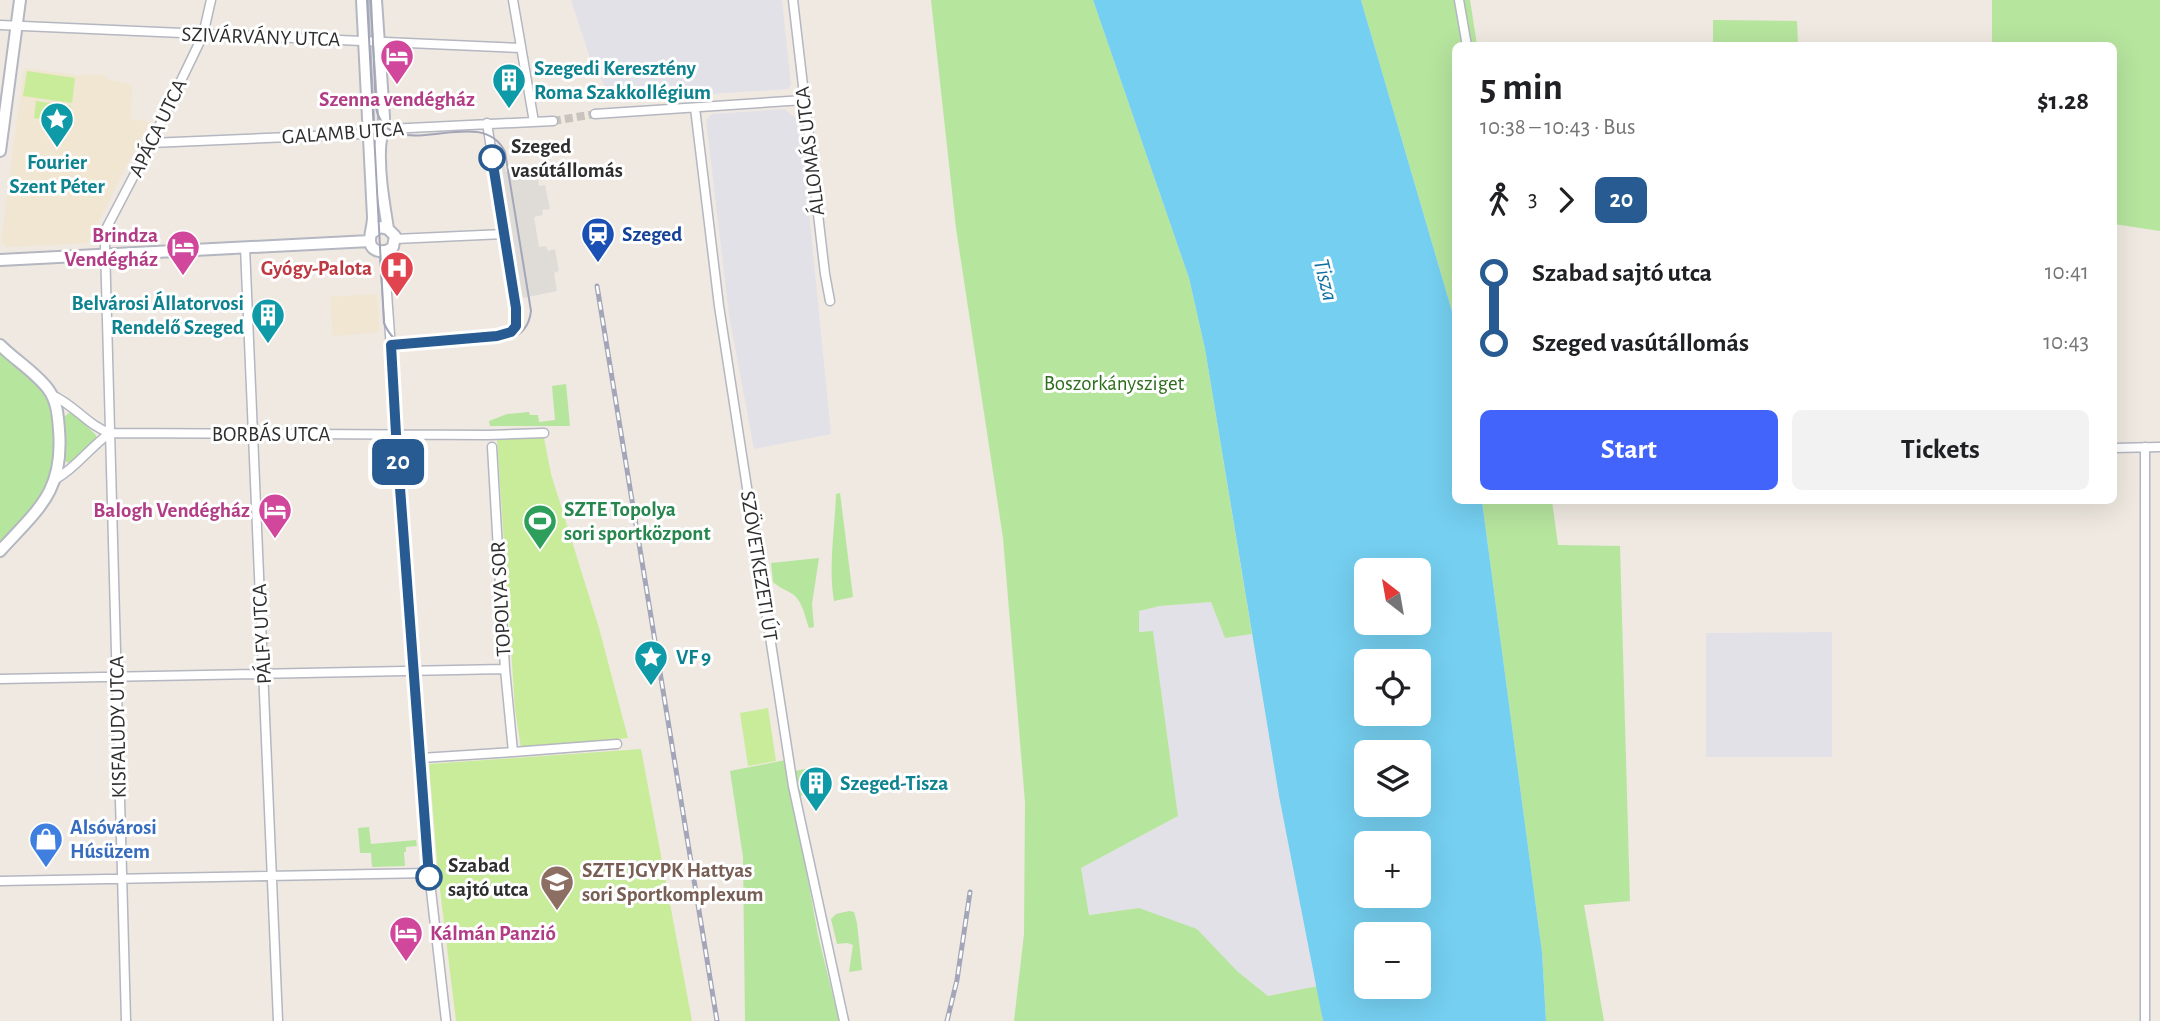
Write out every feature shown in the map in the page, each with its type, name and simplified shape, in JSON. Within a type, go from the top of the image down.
[{"type":"street","points":[[0,151],[20,0]]},
{"type":"street","name":"APÁCA UTCA","points":[[110,433],[107,227],[152,143],[203,35],[211,0]]},
{"type":"street","points":[[0,260],[245,247],[371,237],[380,228],[393,233],[393,247],[384,252],[375,250],[371,237],[373,216],[362,0]]},
{"type":"street","points":[[376,0],[384,129],[379,148],[388,229]]},
{"type":"street","points":[[513,0],[534,122]]},
{"type":"street","name":"ÁLLOMÁS UTCA","points":[[793,0],[830,301]]},
{"type":"street","points":[[1460,0],[1466,42]]},
{"type":"street","name":"SZIVÁRVÁNY UTCA","points":[[0,26],[521,48]]},
{"type":"street","points":[[595,114],[804,100]]},
{"type":"street","name":"SZÖVETKEZETI ÚT","points":[[695,107],[719,306],[793,786],[844,1021]]},
{"type":"street","name":"GALAMB UTCA","points":[[152,143],[553,121]]},
{"type":"street","points":[[391,345],[497,336],[513,330],[517,322],[487,123]]},
{"type":"street","points":[[395,239],[504,234]]},
{"type":"street","name":"PÁLFY UTCA","points":[[245,247],[278,1021]]},
{"type":"street","points":[[384,252],[429,873],[446,1021]]},
{"type":"street","points":[[0,345],[42,382],[52,396],[60,437],[56,479],[51,491],[0,551]]},
{"type":"street","points":[[52,396],[67,402],[99,429],[110,433]]},
{"type":"street","points":[[56,479],[71,471],[97,442],[110,433]]},
{"type":"street","name":"BORBÁS UTCA","points":[[110,433],[544,433]]},
{"type":"street","name":"KISFALUDY UTCA","points":[[110,433],[126,1021]]},
{"type":"street","name":"TOPOLYA SOR","points":[[492,447],[505,669],[513,752]]},
{"type":"street","points":[[2117,447],[2160,447]]},
{"type":"street","points":[[2145,447],[2146,1021]]},
{"type":"street","points":[[0,678],[505,669]]},
{"type":"street","points":[[421,758],[617,744]]},
{"type":"street","points":[[0,881],[429,873]]},
{"type":"shaded area","points":[[571,0],[782,0],[791,85],[788,89],[616,100],[609,95],[590,58]]},
{"type":"shaded area","points":[[24,68],[77,75],[106,75],[107,79],[132,85],[131,119],[150,122],[88,243],[6,247],[1,242]]},
{"type":"shaded area","points":[[784,109],[800,121],[831,434],[754,449],[729,315],[706,120],[712,114]]},
{"type":"shaded area","points":[[492,142],[498,144],[501,149],[506,172],[536,166],[539,186],[545,185],[550,209],[542,210],[543,215],[534,217],[539,247],[546,246],[548,251],[555,249],[559,271],[554,273],[557,291],[518,299]]},
{"type":"shaded area","points":[[377,294],[379,332],[333,336],[330,297]]},
{"type":"shaded area","points":[[1211,602],[1225,638],[1252,634],[1279,796],[1318,986],[1268,996],[1237,971],[1139,908],[1089,915],[1081,868],[1178,816],[1153,631],[1139,632],[1139,611],[1160,606]]},
{"type":"shaded area","points":[[1832,632],[1832,757],[1706,757],[1706,633]]},
{"type":"green space","name":"Boszorkánysziget","points":[[931,0],[1093,0],[1189,278],[1205,349],[1252,634],[1225,638],[1211,602],[1160,606],[1139,611],[1139,632],[1153,631],[1178,816],[1081,868],[1089,915],[1139,908],[1197,929],[1237,971],[1268,996],[1318,986],[1323,1021],[1014,1021],[1024,934],[1025,802],[1003,538],[956,228]]},
{"type":"green space","points":[[1361,0],[1470,0],[1477,42],[1452,42],[1452,311]]},
{"type":"green space","points":[[1992,0],[2160,0],[2160,231],[2117,224],[2117,42],[1992,42]]},
{"type":"green space","points":[[1713,20],[1797,21],[1798,42],[1713,42]]},
{"type":"green space","points":[[27,71],[75,78],[72,103],[23,96]]},
{"type":"green space","points":[[36,101],[71,106],[69,123],[34,118]]},
{"type":"green space","points":[[0,345],[52,395],[56,479],[0,551]]},
{"type":"green space","points":[[566,384],[570,426],[490,426],[489,421],[507,414],[529,412],[530,415],[538,415],[539,422],[555,420],[552,386]]},
{"type":"green space","points":[[73,413],[96,435],[71,464],[65,461],[64,417]]},
{"type":"green space","name":"SZTE Topolya sori sportközpont","points":[[544,438],[551,474],[599,628],[628,738],[521,748],[515,709],[497,439]]},
{"type":"green space","points":[[840,493],[853,597],[834,601],[832,548],[836,494]]},
{"type":"green space","points":[[1482,504],[1552,504],[1558,545],[1620,546],[1630,901],[1584,905],[1604,1021],[1546,1021],[1542,952]]},
{"type":"green space","points":[[819,558],[812,604],[814,627],[809,628],[797,598],[773,582],[771,563]]},
{"type":"green space","points":[[768,708],[776,761],[748,766],[740,713]]},
{"type":"green space","name":"SZTE JGYPK Hattyas sori Sportkomplexum","points":[[641,749],[692,1021],[456,1021],[438,873],[429,764]]},
{"type":"green space","points":[[786,760],[818,935],[839,1021],[745,1021],[743,857],[730,771]]},
{"type":"green space","points":[[821,766],[827,790],[799,796],[795,771]]},
{"type":"green space","points":[[369,827],[371,844],[416,840],[417,846],[406,847],[405,866],[372,867],[371,853],[360,853],[358,828]]},
{"type":"green space","points":[[854,912],[857,923],[862,970],[849,972],[853,945],[837,944],[831,919],[836,914]]},
{"type":"water","name":"Tisza","points":[[1093,0],[1361,0],[1452,311],[1452,504],[1482,504],[1542,952],[1546,1021],[1323,1021],[1279,796],[1205,349],[1189,278]]},
{"type":"tunnel","points":[[553,121],[595,114]]},
{"type":"tram line","points":[[367,0],[384,323],[394,338],[409,347],[502,341],[513,337],[525,327],[531,311],[505,152],[493,138],[477,132],[399,134],[385,126],[376,108],[371,0]]},
{"type":"railway","points":[[597,286],[717,1021]]},
{"type":"railway","points":[[947,1021],[957,980],[970,892]]},
{"type":"bus line","name":"20","points":[[429,877],[391,345],[497,336],[511,332],[516,326],[516,308],[492,158]]},
{"type":"place","name":"Szenna vendégház","points":[[397,86]]},
{"type":"place","name":"Szegedi Keresztény Roma Szakkollégium","points":[[509,110]]},
{"type":"place","name":"Fourier Szent Péter","points":[[57,149]]},
{"type":"place","name":"Szeged vasútállomás","points":[[492,158]]},
{"type":"place","name":"Szeged","points":[[598,264]]},
{"type":"place","name":"Brindza Vendégház","points":[[183,277]]},
{"type":"place","name":"Gyógy-Palota","points":[[397,298]]},
{"type":"place","name":"Belvárosi Állatorvosi Rendelő Szeged","points":[[268,345]]},
{"type":"place","name":"Balogh Vendégház","points":[[275,540]]},
{"type":"place","name":"SZTE Topolya sori sportközpont","points":[[540,551]]},
{"type":"place","name":"VF 9","points":[[651,687]]},
{"type":"place","name":"Szeged-Tisza","points":[[816,813]]},
{"type":"place","name":"Alsóvárosi Húsüzem","points":[[46,869]]},
{"type":"place","name":"Szabad sajtó utca","points":[[429,877]]},
{"type":"place","name":"SZTE JGYPK Hattyas sori Sportkomplexum","points":[[557,912]]},
{"type":"place","name":"Kálmán Panzió","points":[[406,963]]}]
